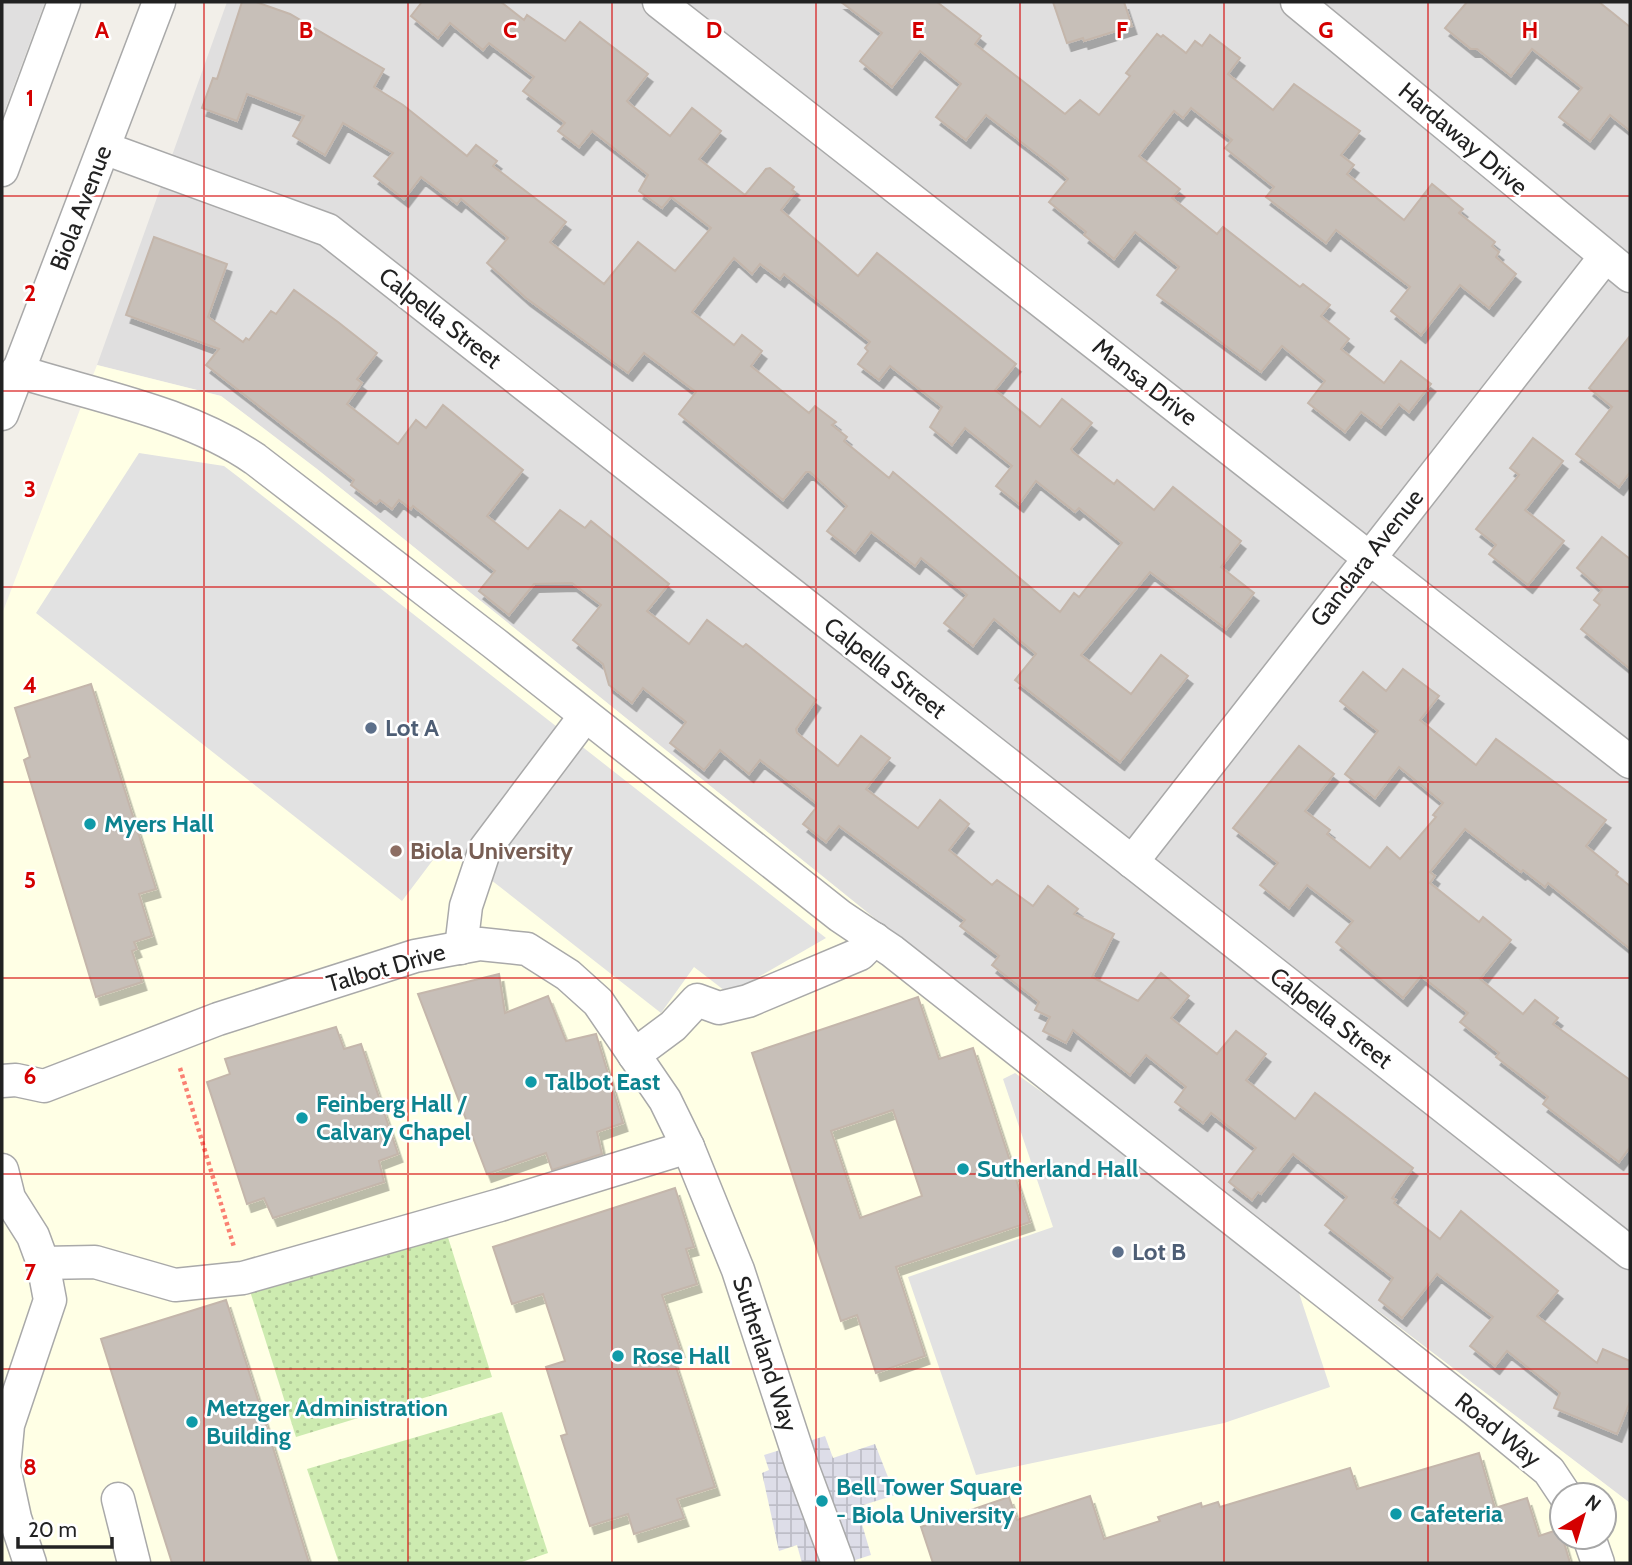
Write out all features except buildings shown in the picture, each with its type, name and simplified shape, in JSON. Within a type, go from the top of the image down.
[{"type":"street","points":[[2,170],[64,2]]},
{"type":"street","name":"Biola Avenue","points":[[2,414],[159,2]]},
{"type":"street","name":"Mansa Drive","points":[[659,2],[1630,762]]},
{"type":"street","name":"Hardaway Drive","points":[[1297,2],[1630,276]]},
{"type":"street","name":"Calpella Street","points":[[104,148],[328,229],[1630,1253]]},
{"type":"street","name":"Gandara Avenue","points":[[1132,862],[1368,556],[1605,257]]},
{"type":"street","name":"Road Way","points":[[18,371],[138,408],[231,443],[464,619],[840,916],[875,939],[1425,1372],[1549,1471],[1556,1481]]},
{"type":"street","points":[[461,948],[466,906],[485,849],[585,716]]},
{"type":"street","points":[[634,1055],[673,1026],[697,1000],[719,1008],[748,1001],[860,954],[875,939]]},
{"type":"street","name":"Talbot Drive","points":[[2,1081],[16,1080],[44,1086],[173,1037],[415,956],[480,944],[527,949],[568,975],[598,1002],[665,1100],[688,1147]]},
{"type":"street","points":[[43,1264],[95,1262],[175,1285],[243,1278],[688,1147]]},
{"type":"street","name":"Sutherland Way","points":[[688,1147],[738,1270],[802,1466],[838,1563]]},
{"type":"street","points":[[4,1187],[33,1236],[43,1264],[50,1300],[8,1425],[4,1467],[15,1518],[30,1563]]},
{"type":"street","points":[[118,1499],[134,1563]]},
{"type":"path","points":[[173,1037],[192,1113],[243,1278]]},
{"type":"shaded area","points":[[2,2],[45,2],[2,118]]},
{"type":"shaded area","points":[[227,2],[1630,2],[1630,1503],[1618,1494],[1618,1481],[1601,1481],[1084,1087],[317,469],[221,396],[97,365]]},
{"type":"shaded area","name":"Biola University","points":[[97,365],[221,396],[317,469],[1084,1087],[1601,1481],[1548,1481],[1548,1551],[1618,1551],[1618,1494],[1630,1503],[1630,1563],[2,1563],[2,614]]},
{"type":"shaded area","name":"Lot A","points":[[139,453],[224,466],[826,938],[729,994],[694,967],[661,1013],[445,844],[402,901],[36,613]]},
{"type":"shaded area","name":"Lot B","points":[[1015,1073],[1117,1145],[1296,1284],[1330,1387],[1224,1423],[976,1475],[908,1277],[1053,1227],[1003,1079]]},
{"type":"shaded area","name":"Bell Tower Square - Biola University","points":[[825,1436],[833,1458],[875,1444],[895,1495],[857,1507],[871,1555],[846,1563],[802,1563],[797,1545],[779,1551],[762,1473],[769,1470],[764,1455]]},
{"type":"green space","points":[[446,1231],[492,1377],[296,1437],[250,1291]]},
{"type":"green space","points":[[502,1412],[548,1553],[519,1563],[339,1563],[307,1469]]},
{"type":"place","name":"Lot A","points":[[371,728]]},
{"type":"place","name":"Myers Hall","points":[[90,824]]},
{"type":"place","name":"Biola University","points":[[396,851]]},
{"type":"place","name":"Talbot East","points":[[531,1082]]},
{"type":"place","name":"Feinberg Hall / Calvary Chapel","points":[[302,1118]]},
{"type":"place","name":"Sutherland Hall","points":[[963,1169]]},
{"type":"place","name":"Lot B","points":[[1118,1252]]},
{"type":"place","name":"Rose Hall","points":[[618,1356]]},
{"type":"place","name":"Metzger Administration Building","points":[[192,1422]]},
{"type":"place","name":"Bell Tower Square - Biola University","points":[[822,1501]]},
{"type":"place","name":"Cafeteria","points":[[1396,1514]]}]
